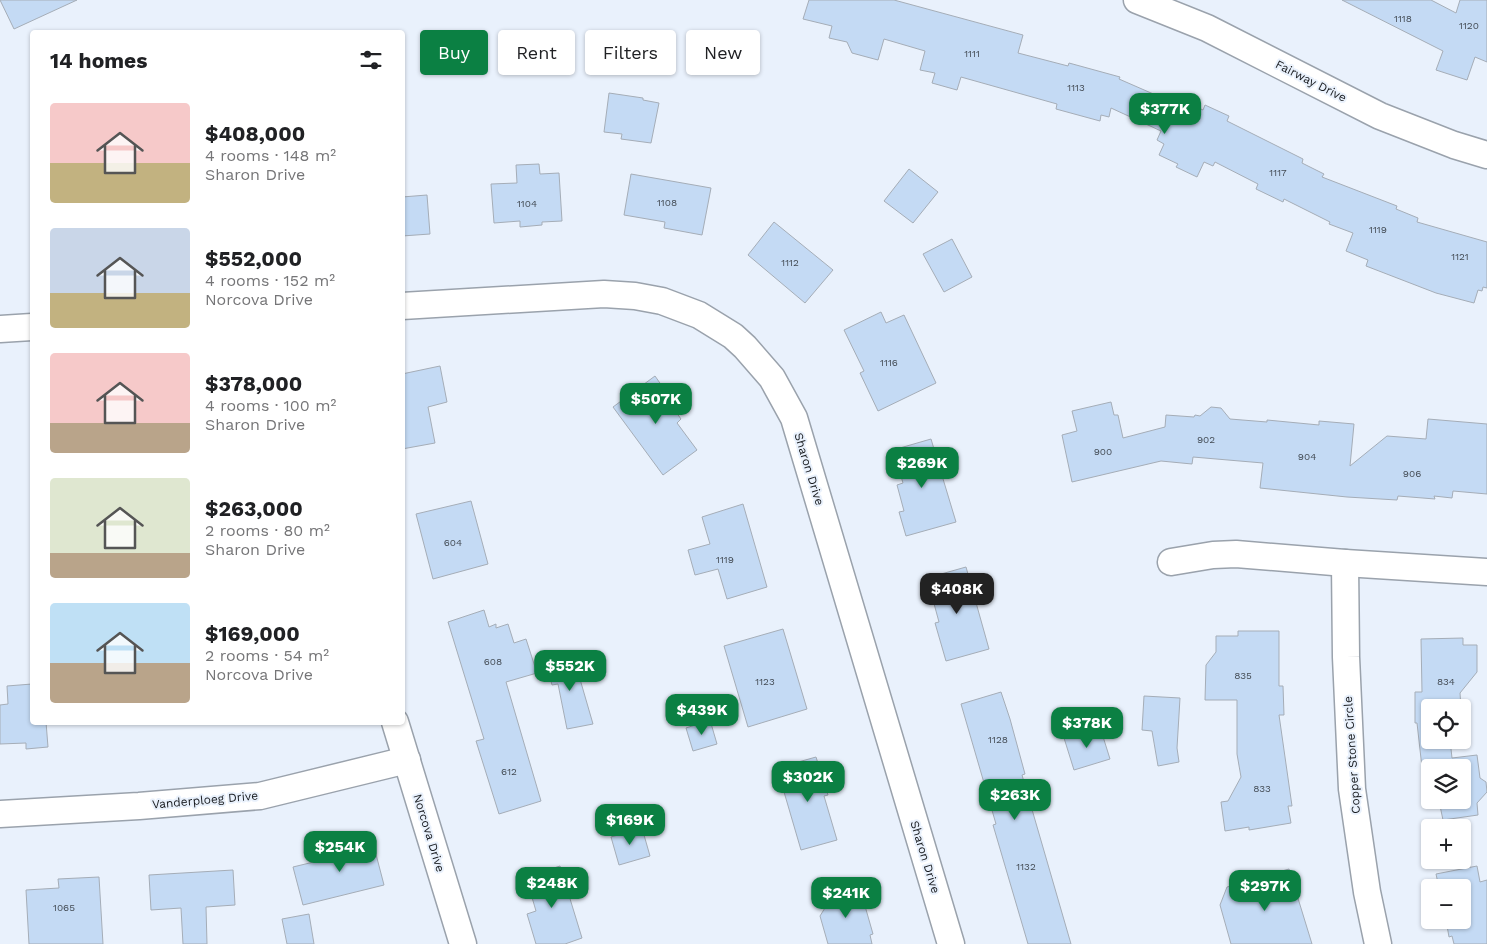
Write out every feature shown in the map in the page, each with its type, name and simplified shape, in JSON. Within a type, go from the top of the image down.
[{"type":"street","name":"Fairway Drive","points":[[1137,0],[1207,28],[1380,116],[1454,145],[1487,155]]},
{"type":"street","name":"Sharon Drive","points":[[405,306],[604,294],[635,296],[662,301],[699,315],[733,336],[772,378],[794,418],[952,944]]},
{"type":"street","points":[[0,329],[30,327]]},
{"type":"street","points":[[1171,562],[1212,555],[1236,554],[1487,572]]},
{"type":"street","name":"Copper Stone Circle","points":[[1345,563],[1346,657],[1352,789],[1367,892],[1378,944]]},
{"type":"street","name":"Norcova Drive","points":[[396,725],[463,944]]},
{"type":"street","name":"Vanderploeg Drive","points":[[0,814],[139,806],[260,796],[407,760]]},
{"type":"building","points":[[0,0],[77,0],[14,29]]},
{"type":"building","points":[[809,0],[894,0],[1023,35],[1018,53],[1068,66],[1069,63],[1120,77],[1119,79],[1174,103],[1177,98],[1203,110],[1205,105],[1229,116],[1227,121],[1303,159],[1302,163],[1324,174],[1322,177],[1397,206],[1396,209],[1418,218],[1417,222],[1487,242],[1487,288],[1483,287],[1482,291],[1478,290],[1474,303],[1436,293],[1366,266],[1368,260],[1346,251],[1353,233],[1329,224],[1330,222],[1284,199],[1283,202],[1256,189],[1258,184],[1215,162],[1213,166],[1204,162],[1197,177],[1176,167],[1178,164],[1159,155],[1164,144],[1157,140],[1161,131],[1111,108],[1109,117],[1101,115],[1100,121],[1056,109],[1057,104],[961,77],[957,90],[932,83],[935,73],[920,70],[925,51],[884,39],[878,60],[852,53],[847,42],[829,38],[832,26],[803,19]]},
{"type":"building","points":[[1342,0],[1431,0],[1456,13],[1460,0],[1487,0],[1487,62],[1475,57],[1467,80],[1436,70],[1443,51]]},
{"type":"building","points":[[609,93],[643,98],[643,100],[659,103],[651,143],[621,139],[622,134],[604,132]]},
{"type":"building","points":[[539,164],[540,174],[559,173],[562,221],[542,222],[542,225],[520,227],[520,221],[494,223],[491,184],[517,183],[516,165]]},
{"type":"building","points":[[909,169],[938,192],[913,223],[884,201]]},
{"type":"building","points":[[631,174],[711,188],[702,235],[664,228],[665,222],[624,215]]},
{"type":"building","points":[[427,195],[430,234],[405,236],[405,197]]},
{"type":"building","points":[[774,222],[833,270],[805,303],[748,255]]},
{"type":"building","points":[[952,239],[972,277],[944,292],[923,254]]},
{"type":"building","points":[[881,312],[886,323],[904,315],[936,383],[878,411],[860,373],[864,371],[844,330]]},
{"type":"building","points":[[440,366],[447,402],[428,407],[435,443],[405,448],[405,373]]},
{"type":"building","points":[[655,376],[669,396],[666,398],[681,419],[677,423],[697,450],[663,475],[613,407]]},
{"type":"building","points":[[1111,402],[1114,415],[1118,415],[1123,438],[1165,427],[1166,415],[1200,416],[1211,407],[1221,408],[1230,419],[1319,425],[1319,421],[1354,424],[1350,466],[1387,436],[1426,439],[1428,419],[1487,424],[1487,494],[1453,491],[1452,498],[1434,496],[1435,499],[1398,496],[1397,500],[1260,488],[1263,463],[1193,457],[1192,464],[1161,461],[1072,482],[1062,435],[1077,431],[1072,411]]},
{"type":"building","points":[[931,439],[956,522],[906,536],[899,512],[904,511],[897,485],[903,483],[893,450]]},
{"type":"building","points":[[471,501],[488,564],[433,579],[416,514]]},
{"type":"building","points":[[743,504],[767,587],[727,599],[718,569],[695,575],[688,550],[710,544],[702,517]]},
{"type":"building","points":[[966,567],[989,649],[946,661],[935,623],[939,622],[927,578]]},
{"type":"building","points":[[484,610],[489,627],[496,624],[496,628],[508,624],[514,643],[526,639],[537,673],[506,682],[541,801],[499,814],[476,741],[484,739],[448,622]]},
{"type":"building","points":[[783,629],[807,709],[748,727],[724,646]]},
{"type":"building","points":[[1238,631],[1279,631],[1279,686],[1283,686],[1284,715],[1279,715],[1292,806],[1288,806],[1291,823],[1249,830],[1249,827],[1225,831],[1221,802],[1228,801],[1241,777],[1237,754],[1237,700],[1205,700],[1206,665],[1216,652],[1216,636],[1238,636]]},
{"type":"building","points":[[1463,638],[1463,645],[1477,645],[1477,672],[1460,693],[1460,699],[1421,699],[1421,749],[1451,749],[1452,758],[1477,755],[1480,778],[1486,782],[1487,792],[1477,803],[1478,815],[1443,819],[1441,809],[1471,809],[1471,759],[1421,759],[1417,723],[1415,723],[1415,692],[1422,692],[1421,639]]},
{"type":"building","points":[[573,655],[593,724],[567,729],[558,684],[552,685],[546,662]]},
{"type":"building","points":[[30,684],[30,725],[46,725],[48,747],[26,749],[26,743],[0,744],[0,705],[8,704],[7,686]]},
{"type":"building","points":[[1001,692],[1025,774],[1022,775],[1071,944],[1028,944],[993,825],[996,824],[961,704]]},
{"type":"building","points":[[1144,696],[1180,698],[1177,748],[1179,762],[1158,766],[1152,731],[1142,730]]},
{"type":"building","points":[[710,720],[717,744],[693,751],[686,728]]},
{"type":"building","points":[[1100,727],[1110,759],[1074,770],[1064,738]]},
{"type":"building","points":[[816,757],[828,795],[824,796],[837,840],[801,850],[777,768]]},
{"type":"building","points":[[642,828],[650,856],[619,865],[611,837]]},
{"type":"building","points":[[372,839],[384,885],[303,905],[293,867],[326,859],[325,854],[349,847],[349,844]]},
{"type":"building","points":[[560,866],[582,938],[565,944],[536,944],[527,914],[536,911],[526,877]]},
{"type":"building","points":[[1477,866],[1480,882],[1487,880],[1487,944],[1454,944],[1452,936],[1449,937],[1448,929],[1471,929],[1471,879],[1437,879],[1436,874],[1471,869],[1471,867]]},
{"type":"building","points":[[1289,869],[1312,944],[1231,944],[1220,905],[1227,887]]},
{"type":"building","points":[[233,870],[235,905],[206,907],[207,944],[183,944],[181,908],[151,910],[149,875]]},
{"type":"building","points":[[99,877],[103,944],[29,944],[26,890],[59,888],[58,879]]},
{"type":"building","points":[[854,884],[861,907],[865,906],[873,934],[870,935],[872,944],[828,944],[820,916],[836,890]]},
{"type":"building","points":[[309,914],[314,944],[287,944],[282,919]]}]
